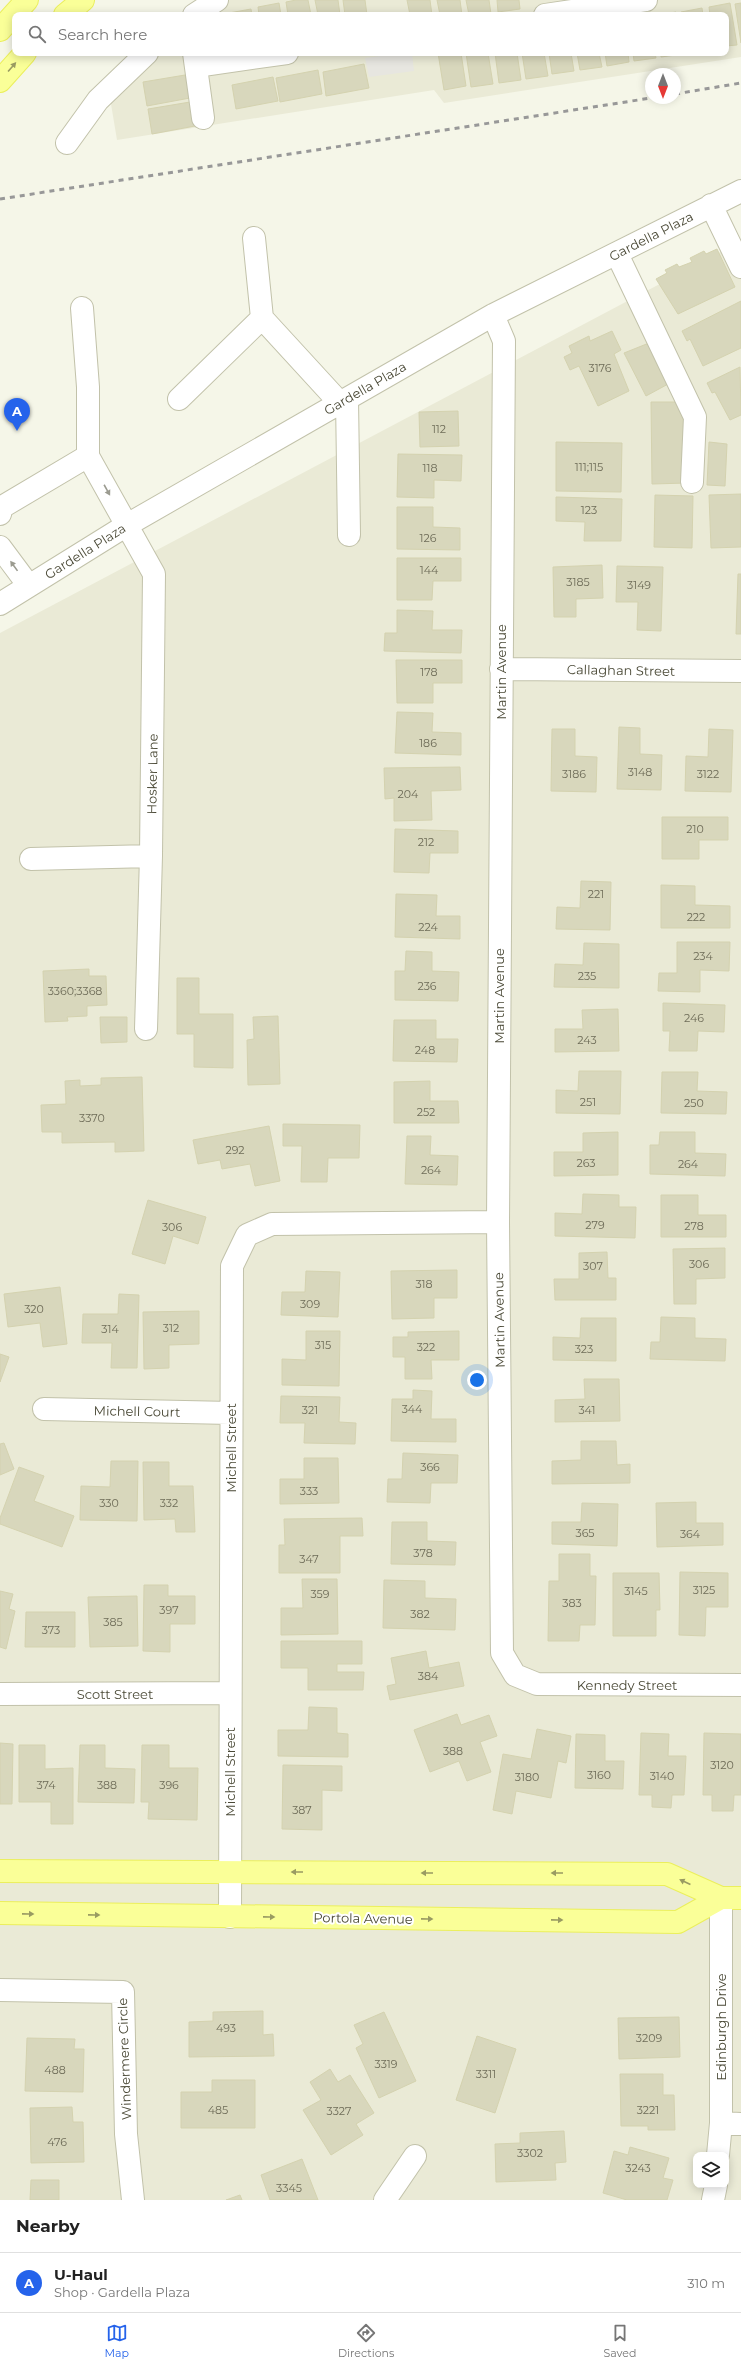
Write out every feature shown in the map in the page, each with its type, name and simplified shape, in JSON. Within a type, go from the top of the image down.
[{"type":"main road","points":[[16,12],[27,0]]},
{"type":"main road","points":[[69,12],[83,0]]},
{"type":"main road","points":[[0,30],[12,17]]},
{"type":"main road","points":[[0,81],[22,56]]},
{"type":"main road","points":[[0,1871],[667,1874],[731,1898]]},
{"type":"main road","name":"Portola Avenue","points":[[0,1913],[678,1922],[731,1898]]},
{"type":"street","points":[[199,12],[218,0]]},
{"type":"street","points":[[558,12],[592,4],[646,0]]},
{"type":"street","points":[[67,143],[98,100],[144,56]]},
{"type":"street","points":[[203,118],[195,59],[241,56]]},
{"type":"street","name":"Gardella Plaza","points":[[0,604],[127,525],[493,315],[741,191]]},
{"type":"street","points":[[711,205],[741,267]]},
{"type":"street","points":[[254,238],[262,318],[343,401],[349,535]]},
{"type":"street","points":[[617,254],[695,417],[692,482]]},
{"type":"street","points":[[1,510],[88,456],[88,387],[82,308]]},
{"type":"street","name":"Martin Avenue","points":[[493,315],[504,342],[498,1222],[502,1653],[515,1676]]},
{"type":"street","points":[[179,399],[262,318]]},
{"type":"street","name":"Hosker Lane","points":[[88,456],[154,574],[152,856],[146,1029]]},
{"type":"street","points":[[0,546],[29,586]]},
{"type":"street","name":"Callaghan Street","points":[[501,669],[741,671]]},
{"type":"street","points":[[31,859],[152,856]]},
{"type":"street","name":"Michell Street","points":[[230,1917],[232,1266],[246,1235],[272,1224],[498,1222]]},
{"type":"street","name":"Michell Court","points":[[44,1408],[231,1413]]},
{"type":"street","name":"Kennedy Street","points":[[515,1676],[537,1684],[741,1685]]},
{"type":"street","name":"Scott Street","points":[[0,1694],[230,1693]]},
{"type":"street","name":"Edinburgh Drive","points":[[719,2152],[731,2124],[731,1898]]},
{"type":"street","name":"Windermere Circle","points":[[0,1990],[123,1992],[126,2134],[133,2200]]},
{"type":"street","points":[[385,2200],[415,2156]]},
{"type":"street","points":[[713,2200],[715,2188]]},
{"type":"shaded area","points":[[227,0],[741,0],[741,57],[670,68],[645,68],[645,72],[444,103],[434,90],[117,140],[110,98],[152,56],[729,56],[729,12],[209,12]]},
{"type":"shaded area","points":[[380,56],[412,56],[414,71],[369,77],[365,58]]},
{"type":"shaded area","points":[[741,241],[741,2200],[0,2200],[0,633]]},
{"type":"building","points":[[308,0],[310,12],[288,12],[286,2]]},
{"type":"building","points":[[315,0],[338,0],[340,12],[317,12]]},
{"type":"building","points":[[343,0],[365,0],[367,12],[345,12]]},
{"type":"building","points":[[407,0],[430,0],[432,12],[409,12]]},
{"type":"building","points":[[437,0],[460,0],[462,12],[439,12]]},
{"type":"building","points":[[466,0],[489,0],[491,12],[468,12]]},
{"type":"building","points":[[497,0],[519,0],[520,9],[498,12]]},
{"type":"building","points":[[279,3],[280,12],[259,12],[258,7]]},
{"type":"building","points":[[730,3],[737,45],[729,46],[729,12],[710,12],[709,7]]},
{"type":"building","points":[[741,3],[741,43],[735,4]]},
{"type":"building","points":[[702,8],[703,12],[681,12]]},
{"type":"building","points":[[251,9],[252,12],[234,12]]},
{"type":"building","points":[[438,56],[461,56],[466,86],[444,90]]},
{"type":"building","points":[[466,56],[488,56],[493,84],[471,87]]},
{"type":"building","points":[[495,56],[517,56],[521,80],[499,83]]},
{"type":"building","points":[[522,56],[545,56],[548,76],[526,79]]},
{"type":"building","points":[[549,56],[572,56],[574,71],[552,74]]},
{"type":"building","points":[[578,56],[600,56],[602,67],[580,70]]},
{"type":"building","points":[[605,56],[628,56],[629,62],[607,66]]},
{"type":"building","points":[[633,56],[656,56],[656,58],[634,61]]},
{"type":"building","points":[[364,64],[369,88],[326,96],[323,72]]},
{"type":"building","points":[[318,70],[322,94],[280,102],[276,78]]},
{"type":"building","points":[[185,75],[190,98],[147,106],[143,82]]},
{"type":"building","points":[[273,77],[278,101],[236,109],[232,85]]},
{"type":"building","points":[[190,102],[195,126],[152,134],[148,109]]},
{"type":"building","points":[[717,249],[735,287],[678,314],[656,279],[667,273],[665,270],[677,264],[679,267],[692,262],[690,258],[704,251],[706,254]]},
{"type":"building","points":[[741,301],[741,348],[703,366],[690,339],[687,341],[682,331]]},
{"type":"building","points":[[612,331],[621,350],[614,354],[629,391],[598,406],[579,366],[570,370],[564,357],[572,353],[569,346],[589,336],[590,341]]},
{"type":"building","points":[[649,343],[670,383],[646,396],[624,353]]},
{"type":"building","points":[[740,367],[741,415],[730,420],[715,392],[712,393],[707,383]]},
{"type":"building","points":[[651,402],[686,402],[687,483],[652,484]]},
{"type":"building","points":[[458,411],[459,446],[420,447],[419,412]]},
{"type":"building","points":[[556,442],[622,443],[621,492],[556,491]]},
{"type":"building","points":[[709,442],[727,444],[725,486],[707,485]]},
{"type":"building","points":[[398,454],[462,455],[461,481],[434,480],[434,498],[397,497]]},
{"type":"building","points":[[741,494],[741,547],[711,548],[709,495]]},
{"type":"building","points":[[655,495],[693,496],[692,548],[654,547]]},
{"type":"building","points":[[556,497],[622,499],[621,541],[584,541],[585,522],[556,521]]},
{"type":"building","points":[[397,507],[433,507],[433,527],[460,528],[460,550],[397,549]]},
{"type":"building","points":[[397,558],[461,558],[461,581],[433,581],[432,600],[397,600]]},
{"type":"building","points":[[602,565],[603,598],[576,599],[576,617],[554,617],[553,567]]},
{"type":"building","points":[[617,566],[663,567],[661,631],[637,630],[638,602],[616,602]]},
{"type":"building","points":[[738,574],[741,574],[741,634],[736,634]]},
{"type":"building","points":[[397,610],[433,611],[432,630],[462,630],[461,653],[384,651],[385,633],[397,633]]},
{"type":"building","points":[[396,660],[462,660],[462,683],[433,683],[433,703],[397,703]]},
{"type":"building","points":[[397,712],[433,713],[432,732],[461,733],[461,755],[395,753]]},
{"type":"building","points":[[619,727],[640,728],[640,754],[662,755],[661,790],[617,789]]},
{"type":"building","points":[[552,729],[575,729],[575,756],[597,757],[596,792],[551,791]]},
{"type":"building","points":[[709,729],[733,730],[731,792],[685,791],[686,756],[708,757]]},
{"type":"building","points":[[460,767],[461,790],[431,791],[432,820],[394,821],[394,798],[385,799],[384,768]]},
{"type":"building","points":[[662,817],[728,817],[728,840],[699,840],[699,859],[662,859]]},
{"type":"building","points":[[395,829],[458,831],[458,853],[430,853],[429,873],[394,872]]},
{"type":"building","points":[[581,881],[611,882],[610,930],[556,929],[557,907],[580,908]]},
{"type":"building","points":[[661,885],[695,886],[695,905],[730,906],[730,928],[661,928]]},
{"type":"building","points":[[396,894],[437,895],[436,916],[460,916],[460,939],[395,937]]},
{"type":"building","points":[[677,942],[730,942],[729,971],[700,970],[700,992],[658,991],[659,973],[677,973]]},
{"type":"building","points":[[584,943],[619,944],[619,988],[554,987],[555,964],[583,965]]},
{"type":"building","points":[[406,951],[432,952],[432,971],[459,972],[458,1001],[395,1000],[395,971],[405,971]]},
{"type":"building","points":[[89,969],[89,976],[106,976],[107,1005],[87,1006],[87,1016],[67,1017],[68,1021],[45,1022],[43,971]]},
{"type":"building","points":[[177,978],[199,978],[199,1014],[233,1014],[233,1068],[194,1067],[194,1034],[177,1034]]},
{"type":"building","points":[[663,1003],[725,1005],[724,1032],[698,1031],[697,1051],[669,1051],[670,1031],[663,1031]]},
{"type":"building","points":[[618,1009],[619,1051],[555,1052],[555,1029],[583,1029],[582,1010]]},
{"type":"building","points":[[278,1016],[280,1084],[248,1085],[247,1040],[254,1039],[253,1017]]},
{"type":"building","points":[[100,1017],[127,1017],[127,1042],[101,1043]]},
{"type":"building","points":[[394,1020],[436,1020],[436,1039],[458,1039],[457,1062],[393,1061]]},
{"type":"building","points":[[579,1071],[621,1071],[620,1114],[556,1113],[556,1090],[578,1091]]},
{"type":"building","points":[[662,1072],[698,1072],[697,1091],[727,1092],[726,1114],[661,1113]]},
{"type":"building","points":[[142,1077],[144,1151],[115,1152],[115,1142],[62,1143],[62,1132],[42,1132],[41,1105],[66,1104],[65,1081],[80,1080],[80,1086],[101,1085],[101,1078]]},
{"type":"building","points":[[430,1081],[430,1101],[458,1101],[459,1123],[394,1123],[394,1082]]},
{"type":"building","points":[[283,1124],[360,1125],[359,1158],[328,1158],[327,1182],[301,1182],[302,1146],[283,1146]]},
{"type":"building","points":[[269,1126],[280,1181],[255,1186],[250,1164],[222,1169],[220,1160],[198,1164],[193,1140]]},
{"type":"building","points":[[618,1132],[618,1175],[554,1176],[554,1152],[583,1152],[583,1133]]},
{"type":"building","points":[[660,1132],[695,1132],[695,1153],[726,1154],[725,1176],[650,1174],[650,1145],[659,1145]]},
{"type":"building","points":[[407,1136],[431,1136],[430,1155],[458,1156],[457,1185],[405,1184]]},
{"type":"building","points":[[583,1194],[619,1195],[619,1207],[636,1207],[635,1238],[555,1236],[555,1213],[582,1214]]},
{"type":"building","points":[[661,1195],[698,1195],[698,1215],[726,1215],[726,1237],[661,1237]]},
{"type":"building","points":[[148,1200],[206,1217],[198,1244],[173,1236],[165,1264],[132,1254]]},
{"type":"building","points":[[725,1248],[725,1278],[696,1279],[696,1304],[674,1304],[673,1249]]},
{"type":"building","points":[[607,1252],[608,1278],[616,1278],[616,1300],[555,1300],[554,1279],[579,1279],[579,1253]]},
{"type":"building","points":[[457,1270],[457,1298],[434,1298],[434,1318],[392,1319],[391,1271]]},
{"type":"building","points":[[306,1271],[340,1272],[338,1317],[281,1315],[282,1292],[305,1292]]},
{"type":"building","points":[[60,1287],[67,1344],[43,1347],[40,1323],[8,1327],[4,1294]]},
{"type":"building","points":[[119,1294],[139,1295],[137,1368],[111,1368],[112,1343],[82,1343],[83,1314],[118,1314]]},
{"type":"building","points":[[199,1311],[199,1344],[169,1345],[169,1368],[144,1369],[143,1312]]},
{"type":"building","points":[[661,1317],[695,1318],[695,1338],[726,1339],[725,1361],[650,1359],[651,1342],[660,1342]]},
{"type":"building","points":[[581,1318],[616,1318],[616,1361],[553,1360],[553,1337],[580,1338]]},
{"type":"building","points":[[306,1331],[340,1331],[339,1386],[282,1385],[282,1359],[306,1360]]},
{"type":"building","points":[[459,1331],[459,1360],[431,1360],[432,1379],[405,1379],[405,1357],[393,1357],[393,1337],[408,1337],[408,1332]]},
{"type":"building","points":[[0,1354],[9,1357],[0,1382]]},
{"type":"building","points":[[584,1379],[619,1379],[620,1421],[555,1422],[555,1400],[585,1399]]},
{"type":"building","points":[[413,1390],[432,1391],[431,1419],[456,1419],[456,1442],[391,1441],[392,1399],[413,1399]]},
{"type":"building","points":[[281,1396],[340,1397],[339,1422],[356,1423],[355,1444],[304,1443],[305,1423],[280,1423]]},
{"type":"building","points":[[581,1441],[616,1441],[617,1465],[630,1464],[630,1483],[552,1484],[552,1461],[581,1460]]},
{"type":"building","points":[[4,1443],[14,1469],[0,1475],[0,1444]]},
{"type":"building","points":[[403,1453],[458,1455],[457,1483],[431,1483],[430,1503],[387,1502],[388,1479],[402,1479]]},
{"type":"building","points":[[304,1458],[338,1458],[339,1503],[280,1504],[280,1479],[304,1479]]},
{"type":"building","points":[[111,1461],[138,1461],[137,1521],[80,1520],[81,1486],[110,1487]]},
{"type":"building","points":[[143,1462],[169,1462],[169,1486],[193,1486],[195,1532],[176,1532],[175,1519],[144,1520]]},
{"type":"building","points":[[19,1467],[44,1476],[34,1501],[74,1516],[62,1547],[0,1524],[0,1518]]},
{"type":"building","points":[[696,1502],[696,1523],[723,1523],[723,1545],[657,1547],[656,1503]]},
{"type":"building","points":[[582,1503],[618,1504],[617,1546],[552,1544],[552,1522],[581,1522]]},
{"type":"building","points":[[362,1518],[363,1536],[340,1536],[340,1573],[279,1573],[279,1545],[285,1545],[284,1519]]},
{"type":"building","points":[[392,1522],[427,1522],[427,1541],[456,1542],[455,1565],[391,1564]]},
{"type":"building","points":[[559,1554],[590,1554],[590,1576],[596,1576],[595,1625],[580,1625],[579,1641],[548,1641],[549,1581],[559,1581]]},
{"type":"building","points":[[680,1572],[728,1573],[728,1607],[706,1607],[705,1636],[679,1635]]},
{"type":"building","points":[[613,1573],[659,1573],[660,1610],[656,1610],[656,1636],[613,1636]]},
{"type":"building","points":[[302,1579],[337,1579],[338,1634],[281,1635],[281,1608],[303,1608]]},
{"type":"building","points":[[384,1580],[425,1581],[425,1598],[456,1599],[455,1630],[383,1628]]},
{"type":"building","points":[[144,1585],[168,1585],[168,1596],[195,1596],[195,1624],[170,1624],[170,1652],[143,1651]]},
{"type":"building","points":[[0,1591],[13,1594],[9,1609],[15,1611],[6,1649],[0,1647]]},
{"type":"building","points":[[137,1596],[138,1646],[90,1647],[88,1597]]},
{"type":"building","points":[[26,1612],[75,1612],[75,1647],[25,1647]]},
{"type":"building","points":[[281,1641],[362,1641],[362,1664],[337,1664],[337,1672],[364,1672],[363,1690],[308,1690],[308,1668],[281,1668]]},
{"type":"building","points":[[426,1651],[429,1668],[459,1662],[464,1686],[390,1700],[387,1686],[396,1684],[391,1658]]},
{"type":"building","points":[[309,1707],[337,1708],[337,1733],[348,1734],[348,1757],[278,1756],[278,1730],[308,1730]]},
{"type":"building","points":[[457,1714],[461,1725],[489,1715],[497,1736],[480,1742],[491,1772],[467,1781],[459,1761],[430,1772],[414,1730]]},
{"type":"building","points":[[537,1729],[571,1736],[566,1763],[558,1761],[551,1798],[516,1791],[512,1814],[493,1810],[503,1754],[531,1759]]},
{"type":"building","points":[[641,1733],[669,1734],[668,1756],[686,1756],[684,1795],[672,1795],[671,1808],[652,1807],[652,1795],[639,1795]]},
{"type":"building","points":[[704,1733],[741,1734],[741,1795],[734,1795],[733,1811],[712,1811],[712,1795],[703,1795]]},
{"type":"building","points":[[576,1734],[605,1735],[605,1761],[624,1761],[623,1789],[575,1788]]},
{"type":"building","points":[[0,1743],[13,1744],[12,1804],[0,1804]]},
{"type":"building","points":[[19,1745],[45,1745],[45,1769],[73,1768],[73,1824],[51,1824],[51,1802],[19,1802]]},
{"type":"building","points":[[80,1745],[105,1745],[105,1768],[135,1769],[134,1803],[78,1802]]},
{"type":"building","points":[[142,1745],[169,1745],[169,1768],[198,1768],[197,1820],[148,1819],[149,1802],[141,1802]]},
{"type":"building","points":[[283,1765],[342,1766],[342,1791],[322,1790],[322,1830],[282,1829]]},
{"type":"building","points":[[263,2011],[263,2035],[273,2034],[274,2056],[189,2057],[189,2022],[213,2021],[213,2012]]},
{"type":"building","points":[[384,2012],[416,2081],[379,2098],[356,2048],[363,2044],[354,2025]]},
{"type":"building","points":[[679,2017],[680,2057],[619,2059],[618,2018]]},
{"type":"building","points":[[477,2036],[516,2049],[495,2113],[456,2100]]},
{"type":"building","points":[[27,2038],[75,2039],[74,2049],[84,2049],[83,2092],[25,2091]]},
{"type":"building","points":[[330,2069],[338,2082],[350,2075],[374,2113],[356,2124],[363,2135],[331,2155],[303,2110],[321,2100],[310,2082]]},
{"type":"building","points":[[620,2074],[663,2074],[663,2095],[674,2095],[675,2130],[648,2130],[648,2126],[621,2126]]},
{"type":"building","points":[[212,2080],[255,2080],[255,2128],[181,2128],[181,2092],[212,2092]]},
{"type":"building","points":[[72,2107],[73,2122],[83,2122],[84,2162],[31,2163],[30,2108]]},
{"type":"building","points":[[564,2131],[566,2162],[555,2163],[556,2180],[496,2182],[495,2144],[520,2143],[520,2133]]},
{"type":"building","points":[[630,2147],[669,2158],[663,2178],[673,2180],[667,2200],[627,2200],[603,2193],[614,2151],[628,2155]]},
{"type":"building","points":[[302,2159],[318,2200],[270,2200],[261,2175]]},
{"type":"building","points":[[31,2180],[59,2180],[59,2200],[30,2200]]},
{"type":"building","points":[[240,2195],[242,2200],[226,2200]]},
{"type":"railway","points":[[681,93],[741,83]]},
{"type":"railway","points":[[0,199],[645,99]]},
{"type":"place","name":"U-Haul","points":[[17,431]]}]
